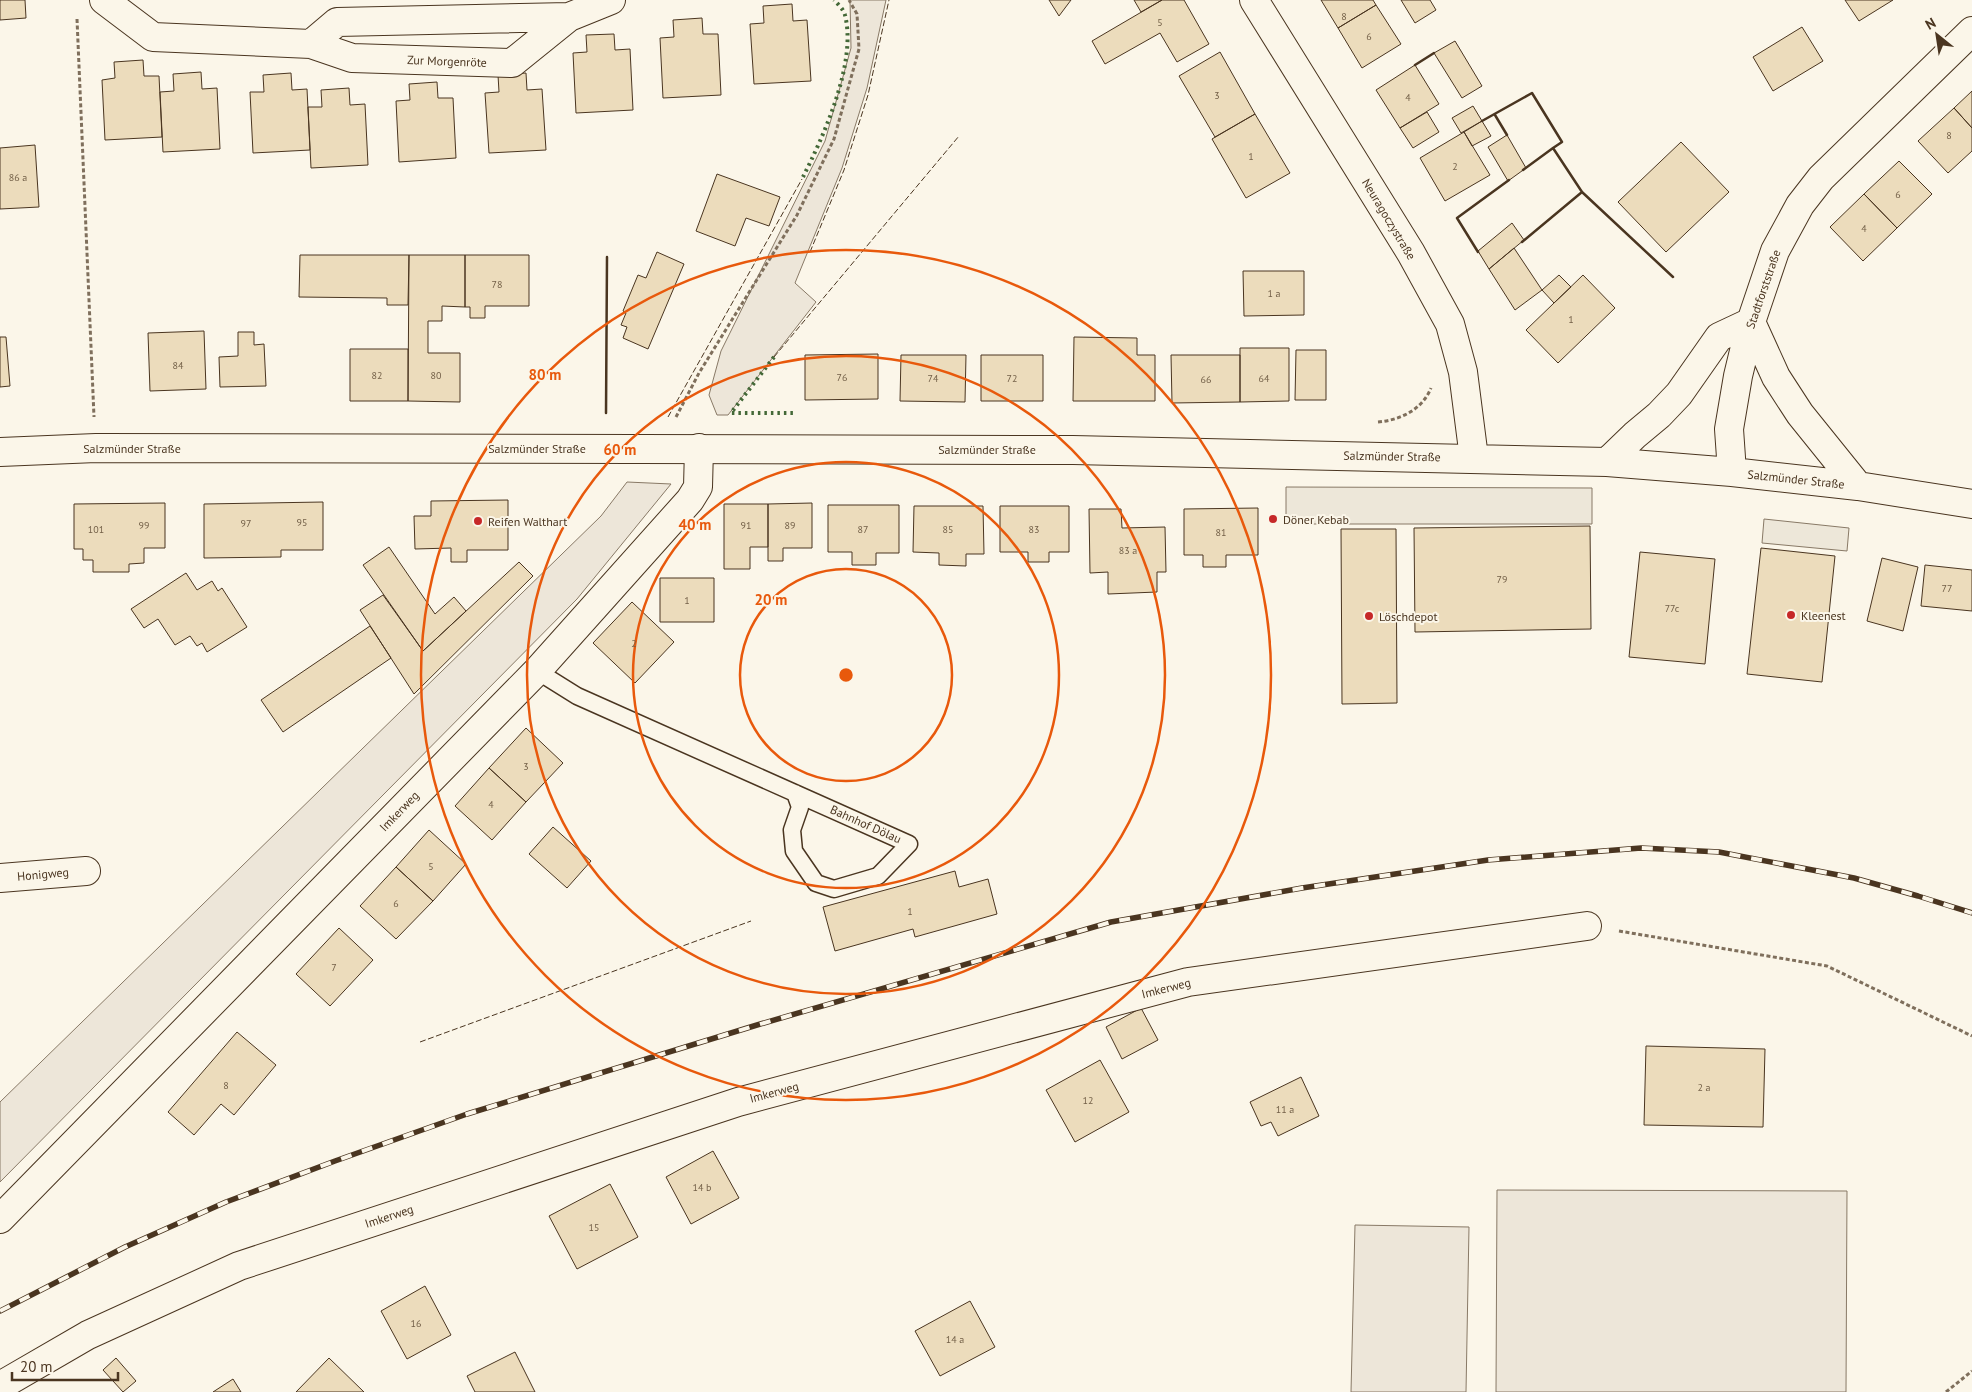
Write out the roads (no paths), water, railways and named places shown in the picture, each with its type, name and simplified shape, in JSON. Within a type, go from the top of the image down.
[{"type":"street","name":"Zur Morgenröte","points":[[104,0],[154,37],[311,44],[352,58],[512,63],[569,17],[611,0]]},
{"type":"street","name":"Neuragoczystraße","points":[[1254,0],[1411,253],[1450,324],[1462,372],[1474,458]]},
{"type":"street","name":"Zur Morgenröte","points":[[311,44],[337,22],[569,17]]},
{"type":"street","name":"Stadtforststraße","points":[[1732,472],[1729,430],[1738,376],[1751,322],[1775,251],[1800,205],[1821,178],[1972,31]]},
{"type":"street","points":[[1607,462],[1659,415],[1679,394],[1719,336],[1751,322],[1776,377],[1800,414],[1858,486]]},
{"type":"street","name":"Salzmünder Straße","points":[[0,452],[96,448],[699,448],[1074,450],[1474,458],[1607,462],[1732,472],[1858,486],[1972,504]]},
{"type":"street","name":"Imkerweg","points":[[0,1219],[537,671],[690,500],[698,487],[699,448]]},
{"type":"street","name":"Honigweg","points":[[0,878],[86,871]]},
{"type":"street","name":"Imkerweg","points":[[0,1386],[88,1335],[239,1266],[404,1210],[738,1102],[1188,982],[1587,926]]},
{"type":"lane","name":"Bahnhof Dölau","points":[[537,671],[577,696],[795,793],[909,844],[878,876],[834,889],[816,884],[794,851],[792,830],[800,807],[795,793]]},
{"type":"railway","points":[[0,1311],[125,1247],[226,1202],[467,1114],[757,1025],[1111,922],[1302,888],[1488,860],[1641,848],[1719,852],[1854,878],[1972,913]]},
{"type":"place","name":"Döner Kebab","points":[[1273,519]]},
{"type":"place","name":"Reifen Walthart","points":[[478,521]]},
{"type":"place","name":"Kleenest","points":[[1791,615]]},
{"type":"place","name":"Löschdepot","points":[[1369,616]]}]
